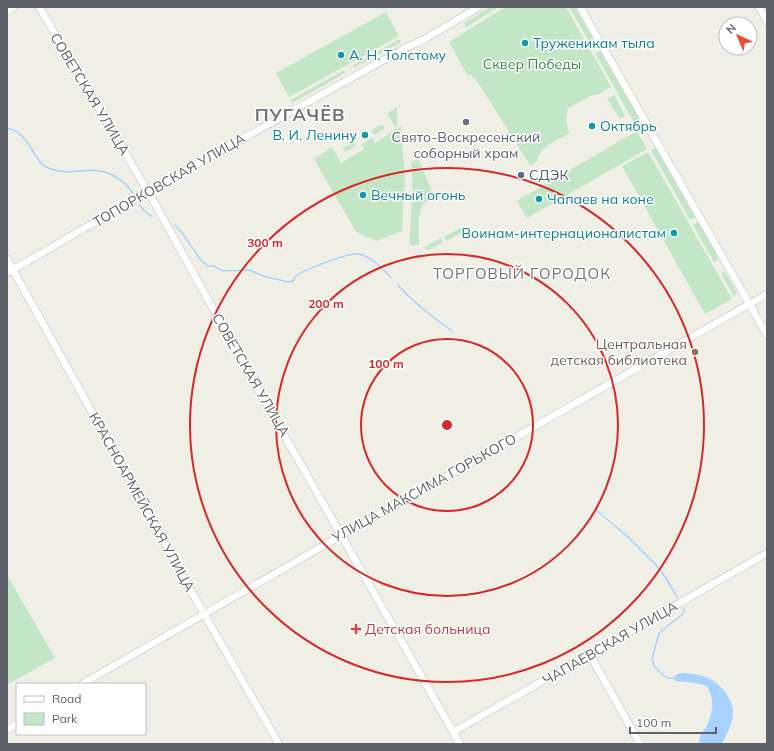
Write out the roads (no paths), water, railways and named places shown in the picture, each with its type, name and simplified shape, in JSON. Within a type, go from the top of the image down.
[{"type":"street","points":[[7,10],[13,7]]},
{"type":"street","name":"СОВЕТСКАЯ УЛИЦА","points":[[39,7],[147,192],[460,744]]},
{"type":"street","name":"ТОПОРКОВСКАЯ УЛИЦА","points":[[10,272],[147,192],[387,57],[421,41],[479,7]]},
{"type":"street","points":[[580,7],[767,335]]},
{"type":"street","points":[[759,7],[767,21]]},
{"type":"street","name":"КРАСНОАРМЕЙСКАЯ УЛИЦА","points":[[7,259],[10,272],[279,744]]},
{"type":"street","name":"УЛИЦА МАКСИМА ГОРЬКОГО","points":[[84,683],[767,294]]},
{"type":"street","name":"ЧАПАЕВСКАЯ УЛИЦА","points":[[454,732],[590,656],[767,553]]},
{"type":"street","points":[[590,656],[640,744]]},
{"type":"street","points":[[7,729],[16,724]]},
{"type":"water","points":[[683,673],[708,678],[718,684],[729,698],[733,709],[733,715],[722,744],[699,744],[701,735],[710,718],[712,700],[707,686],[676,681],[674,678],[677,674]]},
{"type":"waterway","points":[[7,128],[20,134],[38,159],[46,167],[67,172],[90,170],[106,172],[123,182],[134,195]]},
{"type":"waterway","points":[[139,205],[152,216]]},
{"type":"waterway","points":[[175,225],[201,260],[208,266],[214,266],[223,271],[249,270],[266,277],[289,282],[293,281],[300,273],[321,264],[347,255],[359,254],[373,261],[391,278]]},
{"type":"waterway","points":[[398,285],[417,304],[452,331]]},
{"type":"waterway","points":[[595,509],[627,536],[656,565],[666,578],[677,597]]},
{"type":"waterway","points":[[675,678],[667,678],[654,666],[652,659],[659,633],[684,613],[684,609]]},
{"type":"place","name":"Труженикам тыла","points":[[525,43]]},
{"type":"place","name":"А. Н. Толстому","points":[[341,55]]},
{"type":"place","name":"Свято-Воскресенский соборный храм","points":[[466,122]]},
{"type":"place","name":"Октябрь","points":[[592,126]]},
{"type":"place","name":"В. И. Ленину","points":[[365,135]]},
{"type":"place","name":"СДЭК","points":[[521,175]]},
{"type":"place","name":"Вечный огонь","points":[[363,195]]},
{"type":"place","name":"Чапаев на коне","points":[[539,199]]},
{"type":"place","name":"Воинам-интернационалистам","points":[[674,233]]},
{"type":"place","name":"Центральная детская библиотека","points":[[695,352]]},
{"type":"place","name":"Детская больница","points":[[356,629]]},
{"type":"district","name":"ПУГАЧЁВ","points":[[300,114]]},
{"type":"district","name":"ТОРГОВЫЙ ГОРОДОК","points":[[522,273]]},
{"type":"park label","name":"Сквер Победы","points":[[532,64]]}]
